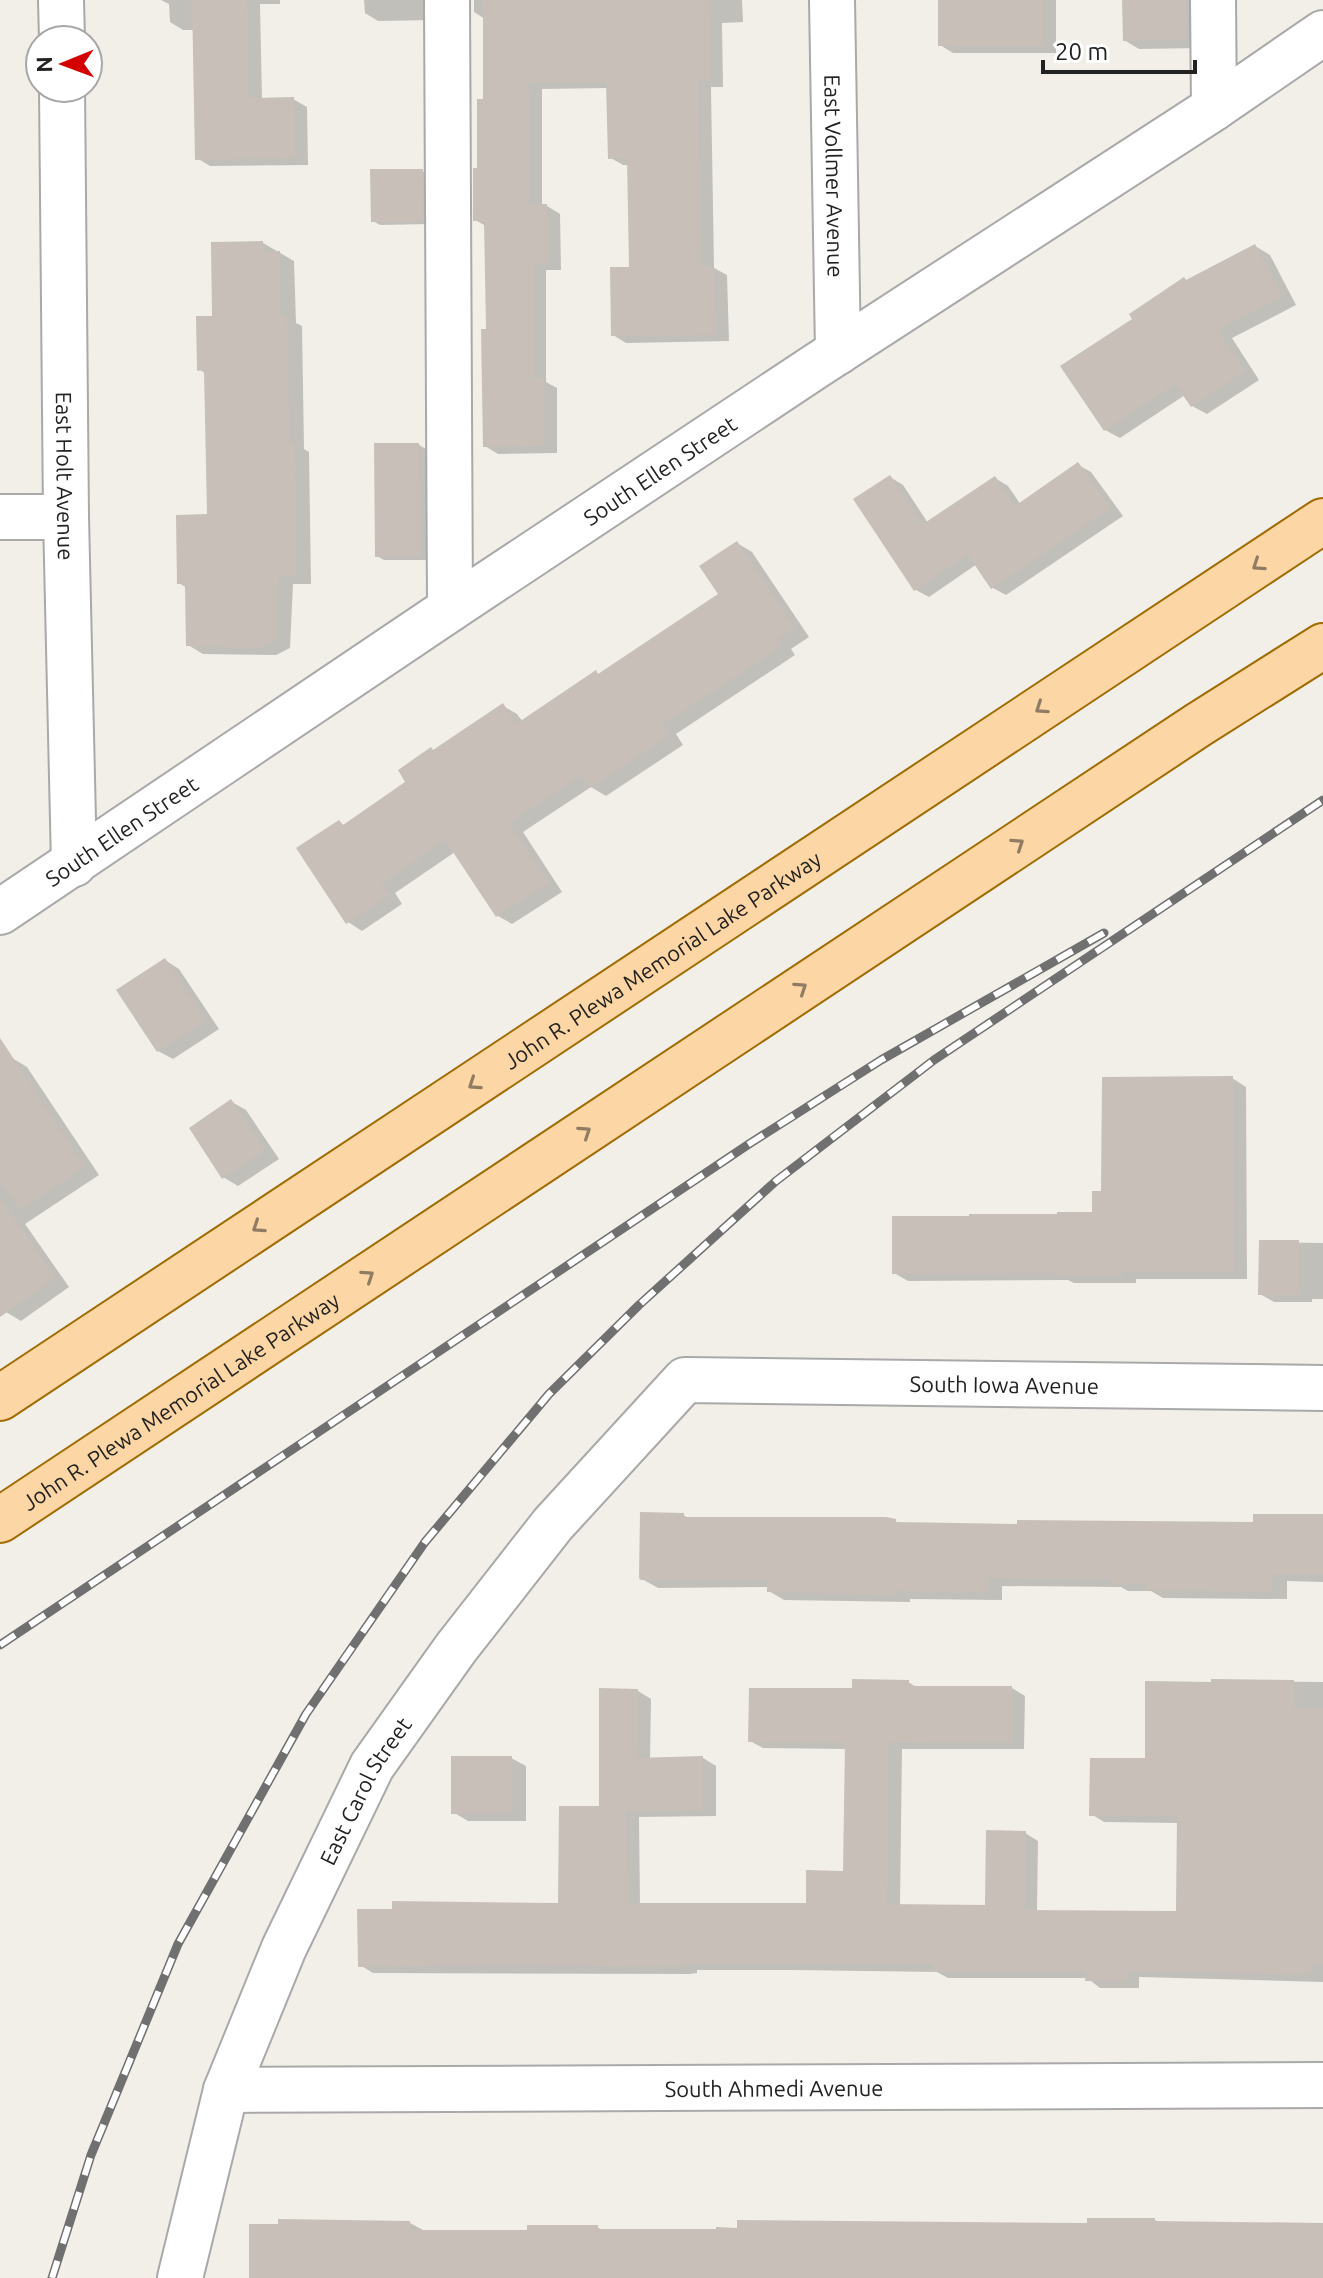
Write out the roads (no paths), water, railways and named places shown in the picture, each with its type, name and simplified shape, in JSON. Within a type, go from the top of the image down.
[{"type":"main road","name":"John R. Plewa Memorial Lake Parkway","points":[[0,1398],[1323,521]]},
{"type":"main road","name":"John R. Plewa Memorial Lake Parkway","points":[[0,1520],[1198,725],[1323,646]]},
{"type":"street","points":[[61,0],[62,24]]},
{"type":"street","points":[[447,0],[450,609]]},
{"type":"street","name":"East Vollmer Avenue","points":[[832,0],[838,352]]},
{"type":"street","points":[[1213,0],[1214,108]]},
{"type":"street","name":"South Ellen Street","points":[[0,912],[450,609],[1214,108],[1323,33]]},
{"type":"street","name":"East Holt Avenue","points":[[62,104],[66,517],[74,864]]},
{"type":"street","points":[[0,517],[66,517]]},
{"type":"street","name":"South Iowa Avenue","points":[[685,1380],[1323,1388]]},
{"type":"street","name":"East Carol Street","points":[[180,2278],[226,2090],[284,1948],[372,1766],[456,1648],[553,1524],[685,1380]]},
{"type":"street","name":"South Ahmedi Avenue","points":[[226,2090],[1323,2085]]},
{"type":"railway","points":[[52,2278],[91,2155],[178,1944],[306,1714],[425,1542],[549,1394],[639,1305],[776,1181],[934,1060],[1323,800]]},
{"type":"railway","points":[[0,1645],[749,1144],[881,1060],[1104,933]]}]
